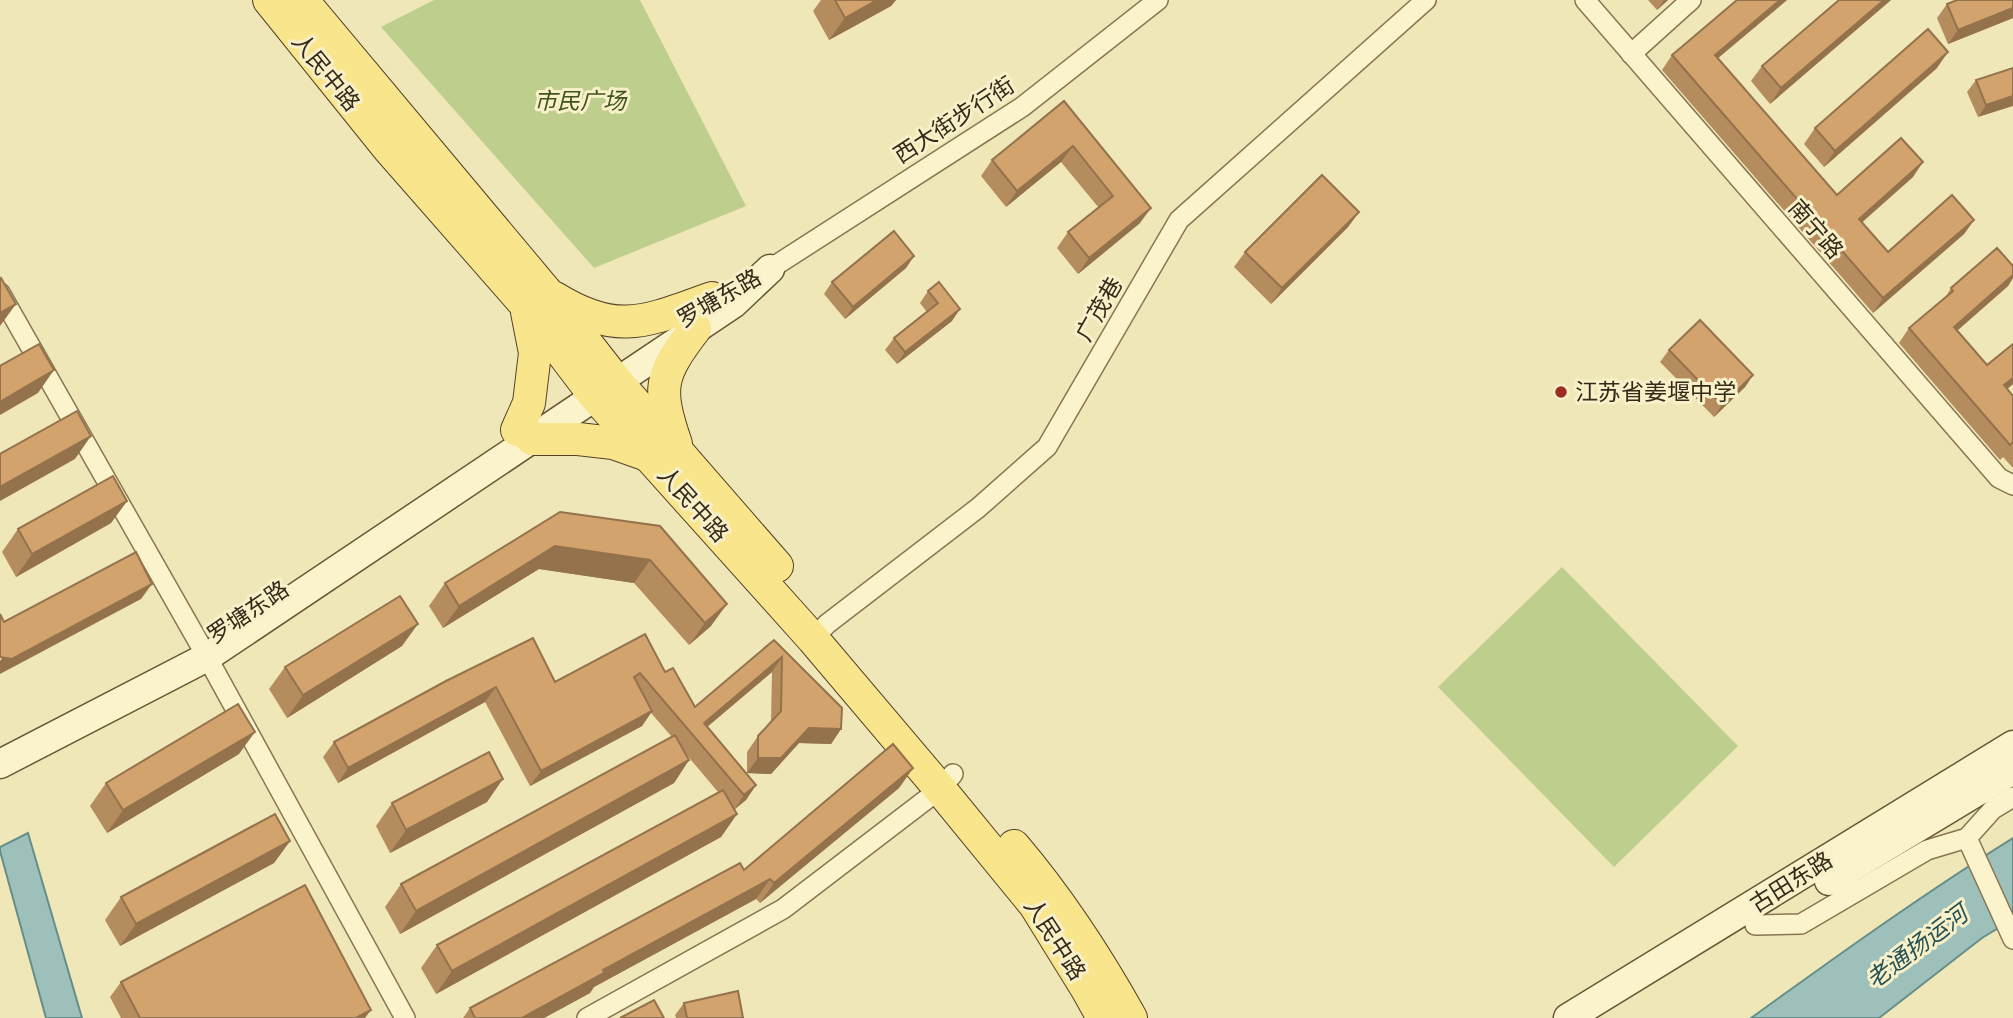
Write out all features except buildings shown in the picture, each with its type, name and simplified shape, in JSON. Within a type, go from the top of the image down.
[{"type":"main road","name":"人民中路","points":[[269,0],[389,149],[537,299]]},
{"type":"main road","name":"人民中路","points":[[302,0],[601,382],[820,631],[947,782],[1046,884],[1106,974],[1131,1018]]},
{"type":"main road","points":[[695,329],[677,352],[665,376],[665,456],[613,443],[524,434],[535,353],[537,299],[617,323],[656,318],[712,298]]},
{"type":"main road","name":"人民中路","points":[[947,782],[1035,905],[1103,1018]]},
{"type":"street","name":"西大街步行街","points":[[770,269],[1022,107],[1158,0]]},
{"type":"street","name":"广茂巷","points":[[820,631],[978,508],[1047,447],[1179,220],[1426,0]]},
{"type":"street","name":"南宁路","points":[[1585,0],[1999,478],[2013,485]]},
{"type":"street","points":[[1632,54],[1691,0]]},
{"type":"street","name":"罗塘东路","points":[[0,764],[203,651],[601,382],[712,298],[770,269]]},
{"type":"street","name":"罗塘东路","points":[[601,382],[695,329],[733,304],[770,269]]},
{"type":"street","points":[[0,293],[203,651],[405,1018]]},
{"type":"street","name":"罗塘东路","points":[[0,748],[203,651]]},
{"type":"street","name":"古田东路","points":[[1568,1018],[2013,745]]},
{"type":"street","name":"古田东路","points":[[1602,1018],[2013,770]]},
{"type":"street","points":[[587,1018],[783,909],[947,782]]},
{"type":"street","points":[[1755,925],[1801,924],[1927,850],[1968,838],[1993,809],[2013,797]]},
{"type":"street","points":[[1968,838],[2013,939]]},
{"type":"green space","name":"市民广场","points":[[434,0],[640,0],[746,206],[594,268],[381,27]]},
{"type":"green space","points":[[1562,567],[1738,746],[1614,867],[1438,687]]},
{"type":"water","points":[[28,833],[82,1018],[46,1018],[0,851],[0,847]]},
{"type":"water","name":"老通扬运河","points":[[2013,838],[2013,919],[1982,938],[1879,1018],[1751,1018],[1913,903]]},
{"type":"place","name":"江苏省姜堰中学","points":[[1561,392]]}]
